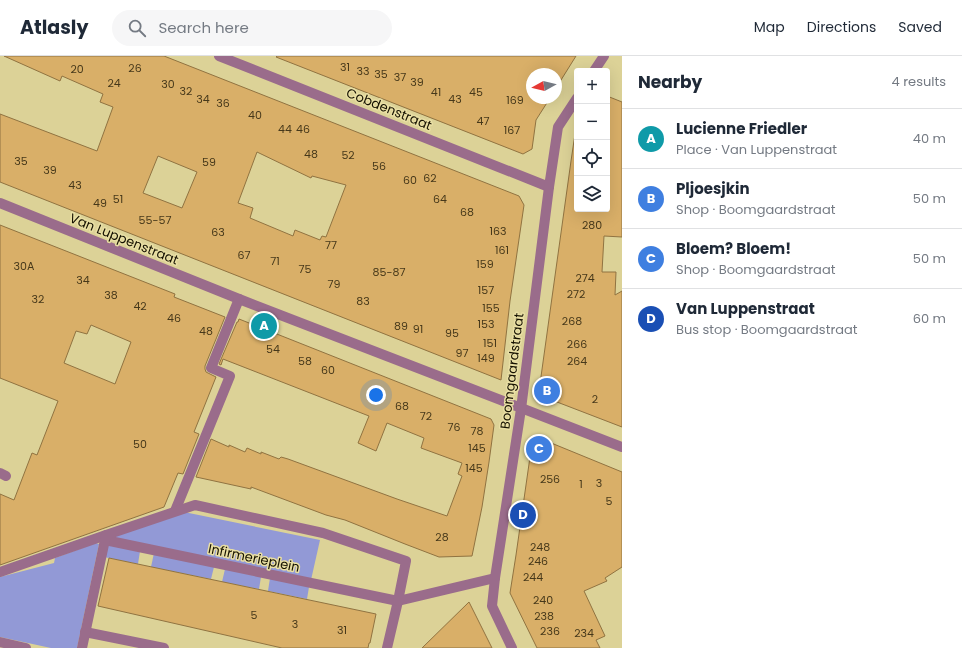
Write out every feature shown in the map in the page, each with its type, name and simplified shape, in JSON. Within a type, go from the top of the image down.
[{"type":"street","name":"Cobdenstraat","points":[[219,56],[549,187]]},
{"type":"street","points":[[596,68],[604,56]]},
{"type":"street","name":"Boomgaardstraat","points":[[512,648],[492,606],[495,578],[521,409],[558,127],[574,103]]},
{"type":"street","name":"Van Luppenstraat","points":[[0,203],[239,299],[622,448]]},
{"type":"street","points":[[175,511],[230,376],[211,368],[239,299]]},
{"type":"street","points":[[0,572],[105,538],[175,511],[195,505],[323,533],[406,561],[387,648]]},
{"type":"street","points":[[82,648],[105,538]]},
{"type":"street","name":"Infirmerieplein","points":[[105,538],[398,601],[495,578]]},
{"type":"street","points":[[85,632],[164,648]]},
{"type":"street","points":[[0,642],[26,648]]},
{"type":"shaded area","points":[[184,512],[320,540],[311,580],[113,539],[114,536]]},
{"type":"shaded area","points":[[96,543],[99,544],[77,648],[51,648],[0,637],[0,577],[54,563],[55,558]]},
{"type":"shaded area","points":[[107,545],[140,551],[138,564],[104,557]]},
{"type":"shaded area","points":[[154,553],[214,567],[211,579],[151,567]]},
{"type":"shaded area","points":[[225,569],[261,577],[259,589],[222,582]]},
{"type":"shaded area","points":[[270,578],[309,587],[307,599],[268,591]]},
{"type":"building","points":[[4,56],[164,56],[519,196],[524,205],[510,301],[501,380],[0,182],[0,114],[97,151],[113,107],[100,102],[103,94],[62,76],[60,81]],"holes":[[[257,152],[311,178],[312,176],[346,185],[326,237],[322,236],[320,240],[295,230],[293,236],[250,218],[253,208],[238,203]],[[158,156],[197,172],[182,208],[143,193]]]},
{"type":"building","points":[[576,56],[562,78],[562,68],[526,68],[526,104],[546,104],[536,120],[532,149],[523,154],[276,57]]},
{"type":"building","points":[[610,97],[622,102],[622,237],[604,236],[602,272],[616,272],[615,295],[622,291],[622,427],[544,397],[539,391],[574,141],[574,212],[610,212]]},
{"type":"building","points":[[0,225],[175,294],[174,297],[225,317],[205,366],[206,372],[216,377],[194,432],[199,434],[183,474],[178,473],[164,507],[0,565],[0,494],[14,500],[32,453],[37,455],[58,401],[0,378]],"holes":[[[91,325],[131,342],[115,384],[64,363],[76,331],[87,334]]]},
{"type":"building","points":[[239,319],[491,419],[494,425],[489,462],[472,556],[439,557],[345,520],[326,515],[251,487],[251,489],[196,477],[211,439],[245,452],[247,448],[279,459],[281,457],[288,459],[447,516],[462,476],[458,474],[462,463],[421,448],[424,438],[387,423],[376,451],[358,443],[369,416],[223,359],[221,365],[219,364]]},
{"type":"building","points":[[539,438],[622,472],[622,567],[605,578],[607,581],[584,591],[605,636],[596,640],[600,648],[537,648],[510,593],[532,443]]},
{"type":"building","points":[[109,558],[376,614],[370,643],[368,648],[282,648],[98,606]]},
{"type":"building","points":[[469,602],[492,648],[422,648]]},
{"type":"place","name":"Lucienne Friedler","points":[[264,326]]},
{"type":"place","name":"Pljoesjkin","points":[[547,391]]},
{"type":"place","name":"Bloem? Bloem!","points":[[539,449]]},
{"type":"place","name":"Van Luppenstraat","points":[[523,515]]}]
